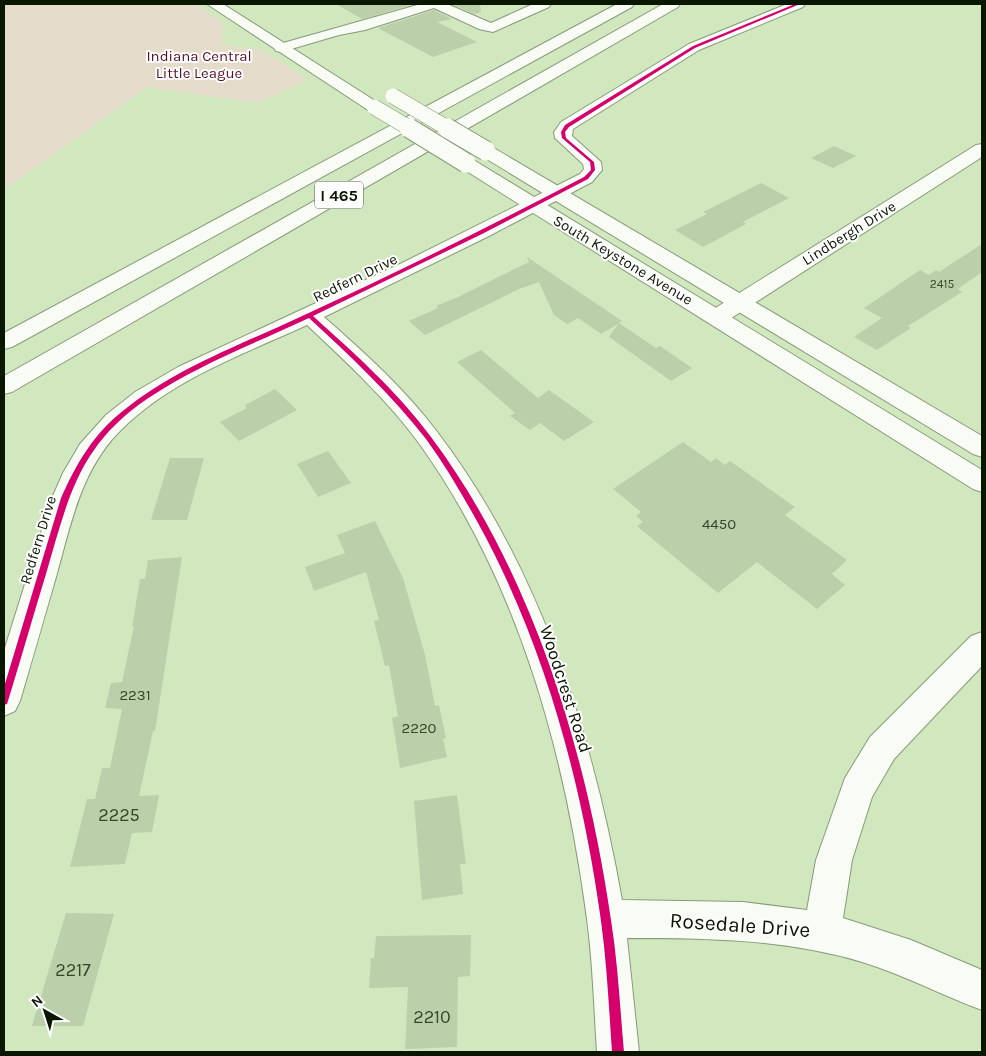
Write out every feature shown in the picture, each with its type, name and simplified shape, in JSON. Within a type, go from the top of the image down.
[{"type":"main road","name":"South Keystone Avenue","points":[[214,4],[374,107],[982,482]]},
{"type":"main road","points":[[281,48],[337,31],[360,27],[435,4],[484,26],[493,28],[544,4]]},
{"type":"main road","name":"I 465","points":[[4,342],[627,4]]},
{"type":"main road","name":"I 465","points":[[4,386],[673,4]]},
{"type":"main road","name":"Redfern Drive","points":[[4,701],[65,498],[76,469],[96,440],[124,413],[142,398],[175,379],[310,315],[586,178],[593,170],[592,162],[564,138],[563,132],[567,126],[694,47],[798,4]]},
{"type":"main road","points":[[288,32],[319,52]]},
{"type":"main road","name":"South Keystone Avenue","points":[[378,87],[982,448]]},
{"type":"main road","name":"Lindbergh Drive","points":[[717,317],[982,149]]},
{"type":"main road","name":"Woodcrest Road","points":[[310,315],[401,403],[430,440],[467,496],[508,571],[524,608],[551,682],[577,770],[589,825],[606,919],[618,1052]]},
{"type":"main road","points":[[822,932],[834,860],[857,790],[882,748],[982,645]]},
{"type":"main road","name":"Rosedale Drive","points":[[606,919],[737,921],[787,925],[822,932],[890,951],[982,990]]},
{"type":"green space","name":"Indiana Central Little League","points":[[4,4],[194,4],[222,22],[222,45],[262,50],[308,80],[257,103],[147,87],[4,190]]},
{"type":"building","points":[[336,4],[415,4],[362,19]]},
{"type":"building","points":[[451,4],[480,4],[481,12],[475,14]]},
{"type":"building","points":[[434,10],[452,19],[437,22],[477,42],[433,57],[378,28]]},
{"type":"building","points":[[834,146],[856,156],[833,168],[811,158]]},
{"type":"building","points":[[761,183],[789,198],[743,222],[746,224],[703,247],[675,230],[707,214],[703,212]]},
{"type":"building","points":[[982,244],[982,272],[958,289],[962,292],[908,326],[911,328],[877,350],[854,337],[882,318],[864,308],[920,270],[929,275],[936,270],[939,272]]},
{"type":"building","points":[[527,257],[622,321],[619,323],[656,348],[660,346],[692,368],[671,381],[609,337],[618,324],[601,334],[578,318],[567,324],[554,315],[539,282],[519,289],[425,335],[409,321],[438,308],[436,306],[529,262]]},
{"type":"building","points":[[481,350],[538,398],[549,390],[594,422],[564,441],[540,423],[530,430],[510,416],[515,413],[457,362]]},
{"type":"building","points":[[275,389],[297,410],[239,441],[220,422],[247,408],[245,405]]},
{"type":"building","points":[[683,442],[711,462],[716,458],[725,465],[730,461],[795,507],[785,515],[847,560],[832,574],[845,585],[817,609],[757,562],[718,593],[637,526],[643,522],[636,516],[641,512],[613,489]]},
{"type":"building","points":[[328,451],[351,483],[318,497],[297,464]]},
{"type":"building","points":[[170,458],[204,458],[187,520],[151,520]]},
{"type":"building","points":[[375,521],[403,578],[425,655],[435,706],[439,705],[446,738],[443,739],[447,757],[400,768],[392,718],[398,716],[389,665],[385,666],[374,621],[379,620],[366,572],[314,591],[305,567],[345,553],[337,535]]},
{"type":"building","points":[[182,557],[155,731],[153,731],[139,796],[159,795],[152,832],[132,833],[125,864],[70,867],[87,799],[95,799],[102,768],[110,768],[122,709],[105,708],[111,683],[122,682],[134,626],[132,627],[140,579],[145,579],[148,560]]},
{"type":"building","points":[[457,795],[466,864],[460,864],[463,894],[422,900],[414,801]]},
{"type":"building","points":[[66,913],[114,914],[83,1026],[32,1026]]},
{"type":"building","points":[[471,935],[470,976],[458,977],[457,1047],[405,1049],[408,987],[369,988],[371,958],[374,958],[376,936]]},
{"type":"cycle path","points":[[4,701],[70,485],[89,451],[114,421],[144,398],[186,372],[409,268],[586,178],[593,170],[592,162],[564,138],[563,132],[567,126],[694,47],[798,4]]},
{"type":"cycle path","points":[[309,315],[388,390],[430,440],[465,493],[496,549],[523,608],[547,669],[567,732],[583,795],[606,920],[618,1052]]}]
